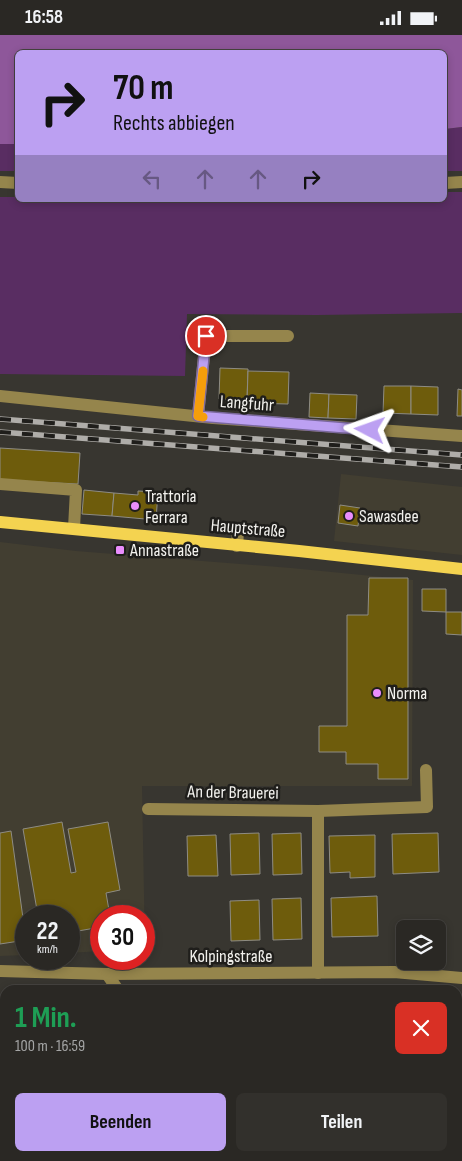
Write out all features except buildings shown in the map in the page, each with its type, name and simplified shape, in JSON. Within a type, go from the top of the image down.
[{"type":"main road","name":"Hauptstraße","points":[[0,522],[74,528],[462,569]]},
{"type":"street","points":[[0,182],[15,183]]},
{"type":"street","points":[[447,183],[462,182]]},
{"type":"street","points":[[198,416],[206,336],[288,336]]},
{"type":"street","name":"Langfuhr","points":[[0,396],[198,416],[462,436]]},
{"type":"street","points":[[0,484],[76,490],[74,528]]},
{"type":"street","points":[[237,545],[238,532]]},
{"type":"street","name":"An der Brauerei","points":[[148,809],[318,811],[427,807],[426,770]]},
{"type":"street","points":[[318,811],[318,973]]},
{"type":"street","name":"Kolpingstraße","points":[[0,971],[106,974],[394,972],[462,978]]},
{"type":"street","points":[[106,974],[114,985]]},
{"type":"shaded area","points":[[0,35],[462,35],[462,127],[447,129],[447,50],[15,50],[15,144],[0,144]]},
{"type":"shaded area","points":[[462,127],[462,171],[447,171],[447,129]]},
{"type":"shaded area","points":[[0,144],[15,144],[15,171],[0,171]]},
{"type":"shaded area","points":[[447,192],[462,192],[462,313],[187,314],[185,376],[0,374],[0,197],[15,197],[15,202],[447,202]]},
{"type":"shaded area","points":[[341,474],[462,487],[462,555],[334,541]]},
{"type":"shaded area","points":[[0,542],[76,551],[413,580],[412,786],[142,786],[144,905],[90,905],[90,952],[80,952],[80,905],[15,905],[15,955],[0,956]]},
{"type":"railway","points":[[0,419],[462,455]]},
{"type":"railway","points":[[0,432],[462,467]]},
{"type":"slow traffic","points":[[203,371],[198,416],[203,417]]},
{"type":"place","name":"Trattoria Ferrara","points":[[135,506]]},
{"type":"place","name":"Sawasdee","points":[[349,516]]},
{"type":"place","name":"Annastraße","points":[[120,550]]},
{"type":"place","name":"Norma","points":[[377,693]]},
{"type":"route","points":[[206,336],[198,416],[370,430]]}]
